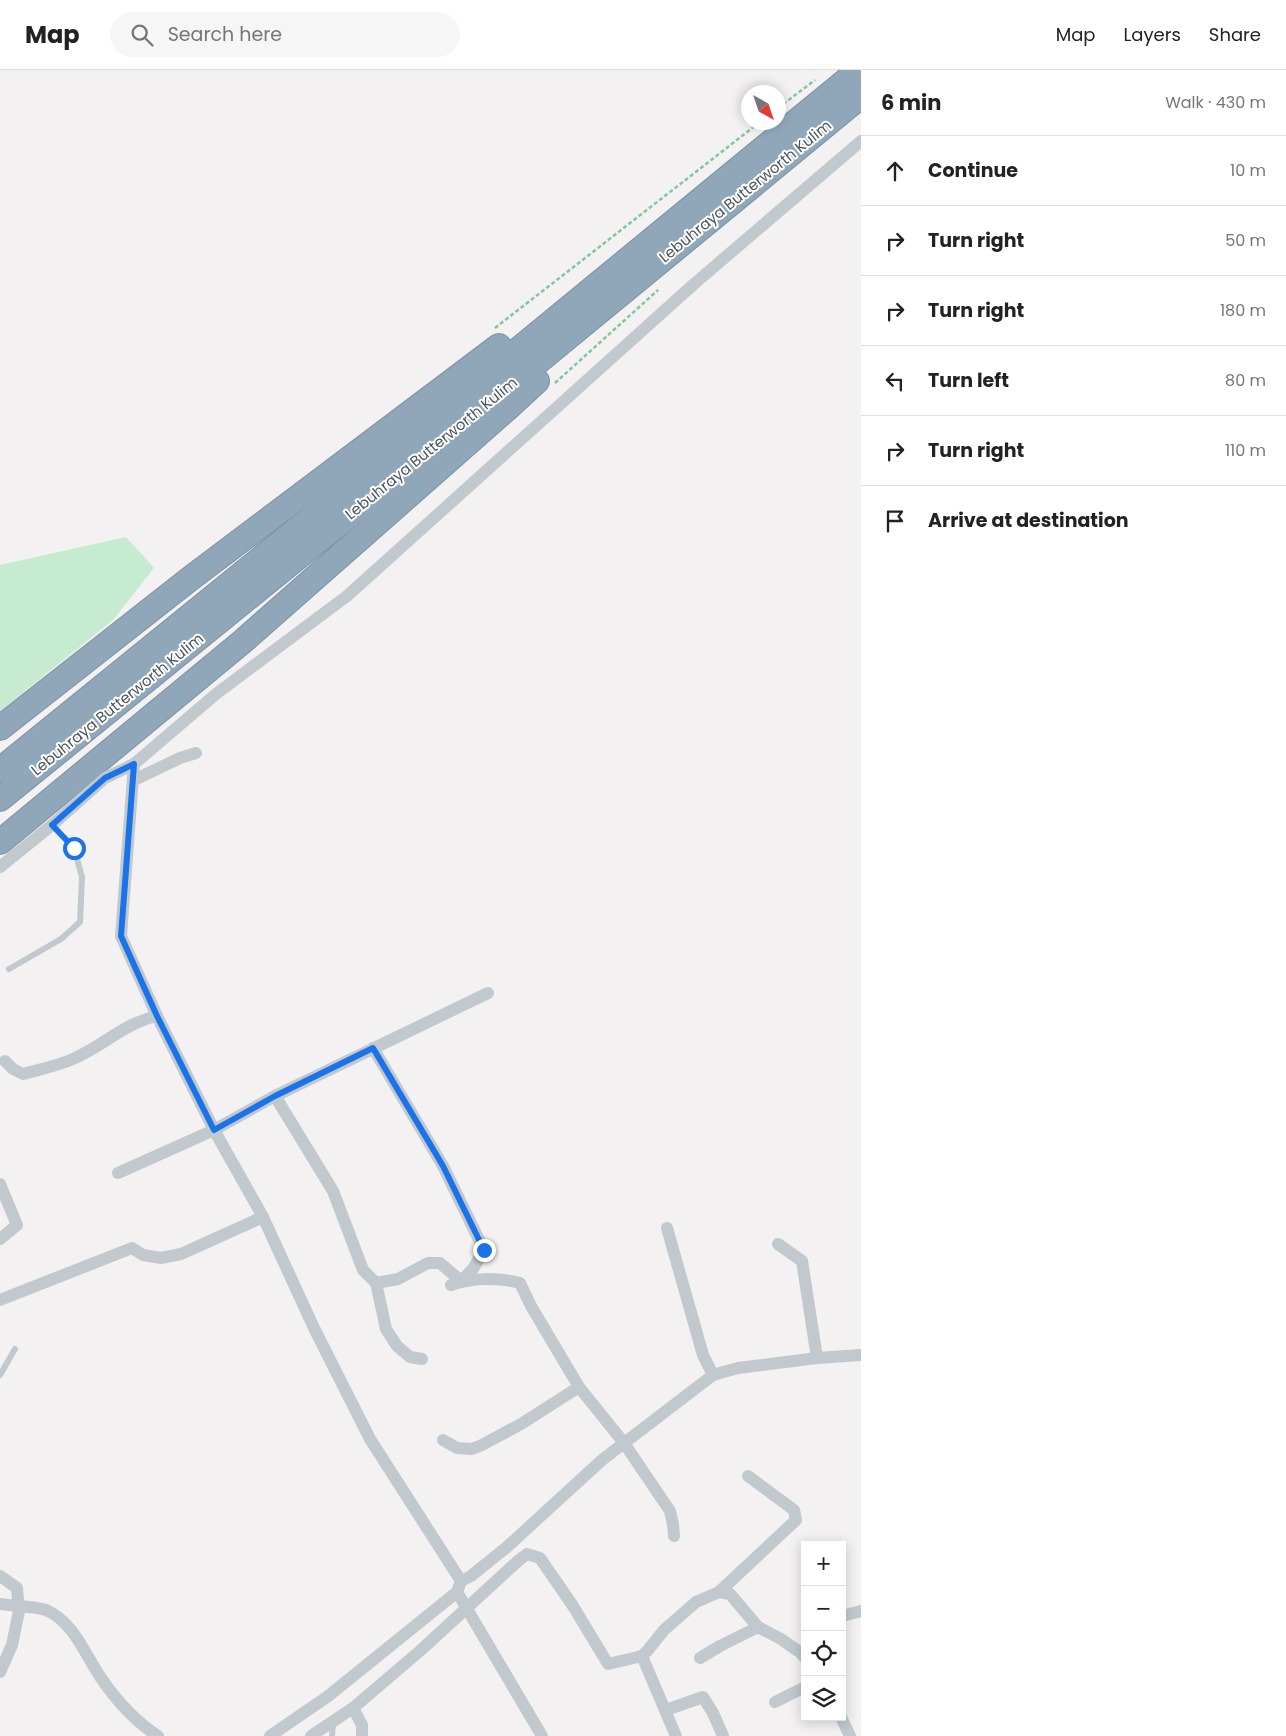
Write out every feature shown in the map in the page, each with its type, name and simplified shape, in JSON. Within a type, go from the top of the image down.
[{"type":"highway","name":"Lebuhraya Butterworth Kulim","points":[[0,799],[659,247],[859,70]]},
{"type":"highway","name":"Lebuhraya Butterworth Kulim","points":[[0,770],[659,247],[861,96]]},
{"type":"highway","points":[[0,728],[191,578],[475,363],[659,247]]},
{"type":"highway","points":[[0,842],[242,642],[510,406],[659,247]]},
{"type":"street","points":[[0,867],[52,825],[105,778],[134,764],[216,694],[347,596],[687,290],[861,141]]},
{"type":"street","points":[[134,780],[180,758],[196,753]]},
{"type":"street","points":[[134,764],[121,936],[157,1016],[214,1130],[263,1218],[301,1302],[370,1439],[459,1586],[466,1609],[542,1736]]},
{"type":"street","points":[[118,1174],[214,1130],[275,1096],[488,993]]},
{"type":"street","points":[[5,1060],[13,1069],[23,1074],[74,1059],[141,1020],[157,1016]]},
{"type":"street","points":[[373,1048],[443,1166],[484,1250],[473,1269],[456,1283]]},
{"type":"street","points":[[275,1096],[333,1191],[363,1270],[376,1283],[386,1329],[397,1346],[410,1356],[422,1359]]},
{"type":"street","points":[[0,1184],[17,1225],[0,1239]]},
{"type":"street","points":[[0,1300],[132,1248],[143,1255],[161,1258],[181,1254],[263,1218]]},
{"type":"street","points":[[667,1228],[703,1355],[713,1375]]},
{"type":"street","points":[[778,1244],[802,1261],[817,1358]]},
{"type":"street","points":[[376,1283],[398,1279],[428,1263],[440,1263],[456,1283]]},
{"type":"street","points":[[456,1283],[505,1279],[520,1283],[531,1306],[579,1387],[624,1443],[670,1511],[674,1536]]},
{"type":"street","points":[[270,1736],[327,1697],[507,1547],[602,1460],[713,1375],[738,1368],[817,1358],[861,1355]]},
{"type":"street","points":[[443,1440],[457,1448],[472,1449],[521,1424],[579,1387]]},
{"type":"street","points":[[311,1736],[353,1708],[527,1554],[540,1558],[573,1606],[608,1664],[642,1656],[664,1630],[696,1602],[719,1592],[796,1520],[794,1510],[748,1476]]},
{"type":"street","points":[[0,1576],[17,1588],[20,1609],[12,1645],[0,1672]]},
{"type":"street","points":[[719,1592],[730,1594],[758,1627],[801,1649]]},
{"type":"street","points":[[0,1604],[20,1609],[45,1610],[59,1618],[78,1639],[101,1678],[122,1704],[158,1736]]},
{"type":"street","points":[[846,1615],[861,1611]]},
{"type":"street","points":[[700,1658],[758,1627]]},
{"type":"street","points":[[642,1656],[676,1736]]},
{"type":"street","points":[[774,1702],[801,1688]]},
{"type":"street","points":[[666,1710],[703,1696],[713,1713],[722,1736]]},
{"type":"street","points":[[353,1708],[362,1725],[362,1736]]},
{"type":"street","points":[[843,1721],[850,1736]]},
{"type":"lane","points":[[8,969],[61,939],[80,922],[82,877],[74,848],[52,825]]},
{"type":"lane","points":[[0,1375],[15,1349]]},
{"type":"lane","points":[[332,1736],[333,1721]]},
{"type":"path","points":[[786,102],[820,75]]},
{"type":"path","points":[[492,329],[750,130]]},
{"type":"path","points":[[553,385],[664,284]]},
{"type":"green space","points":[[126,537],[154,568],[113,620],[0,711],[0,565]]},
{"type":"route","points":[[74,848],[52,825],[105,778],[134,764],[121,936],[157,1016],[214,1130],[275,1096],[373,1048],[443,1166],[484,1250]]}]
